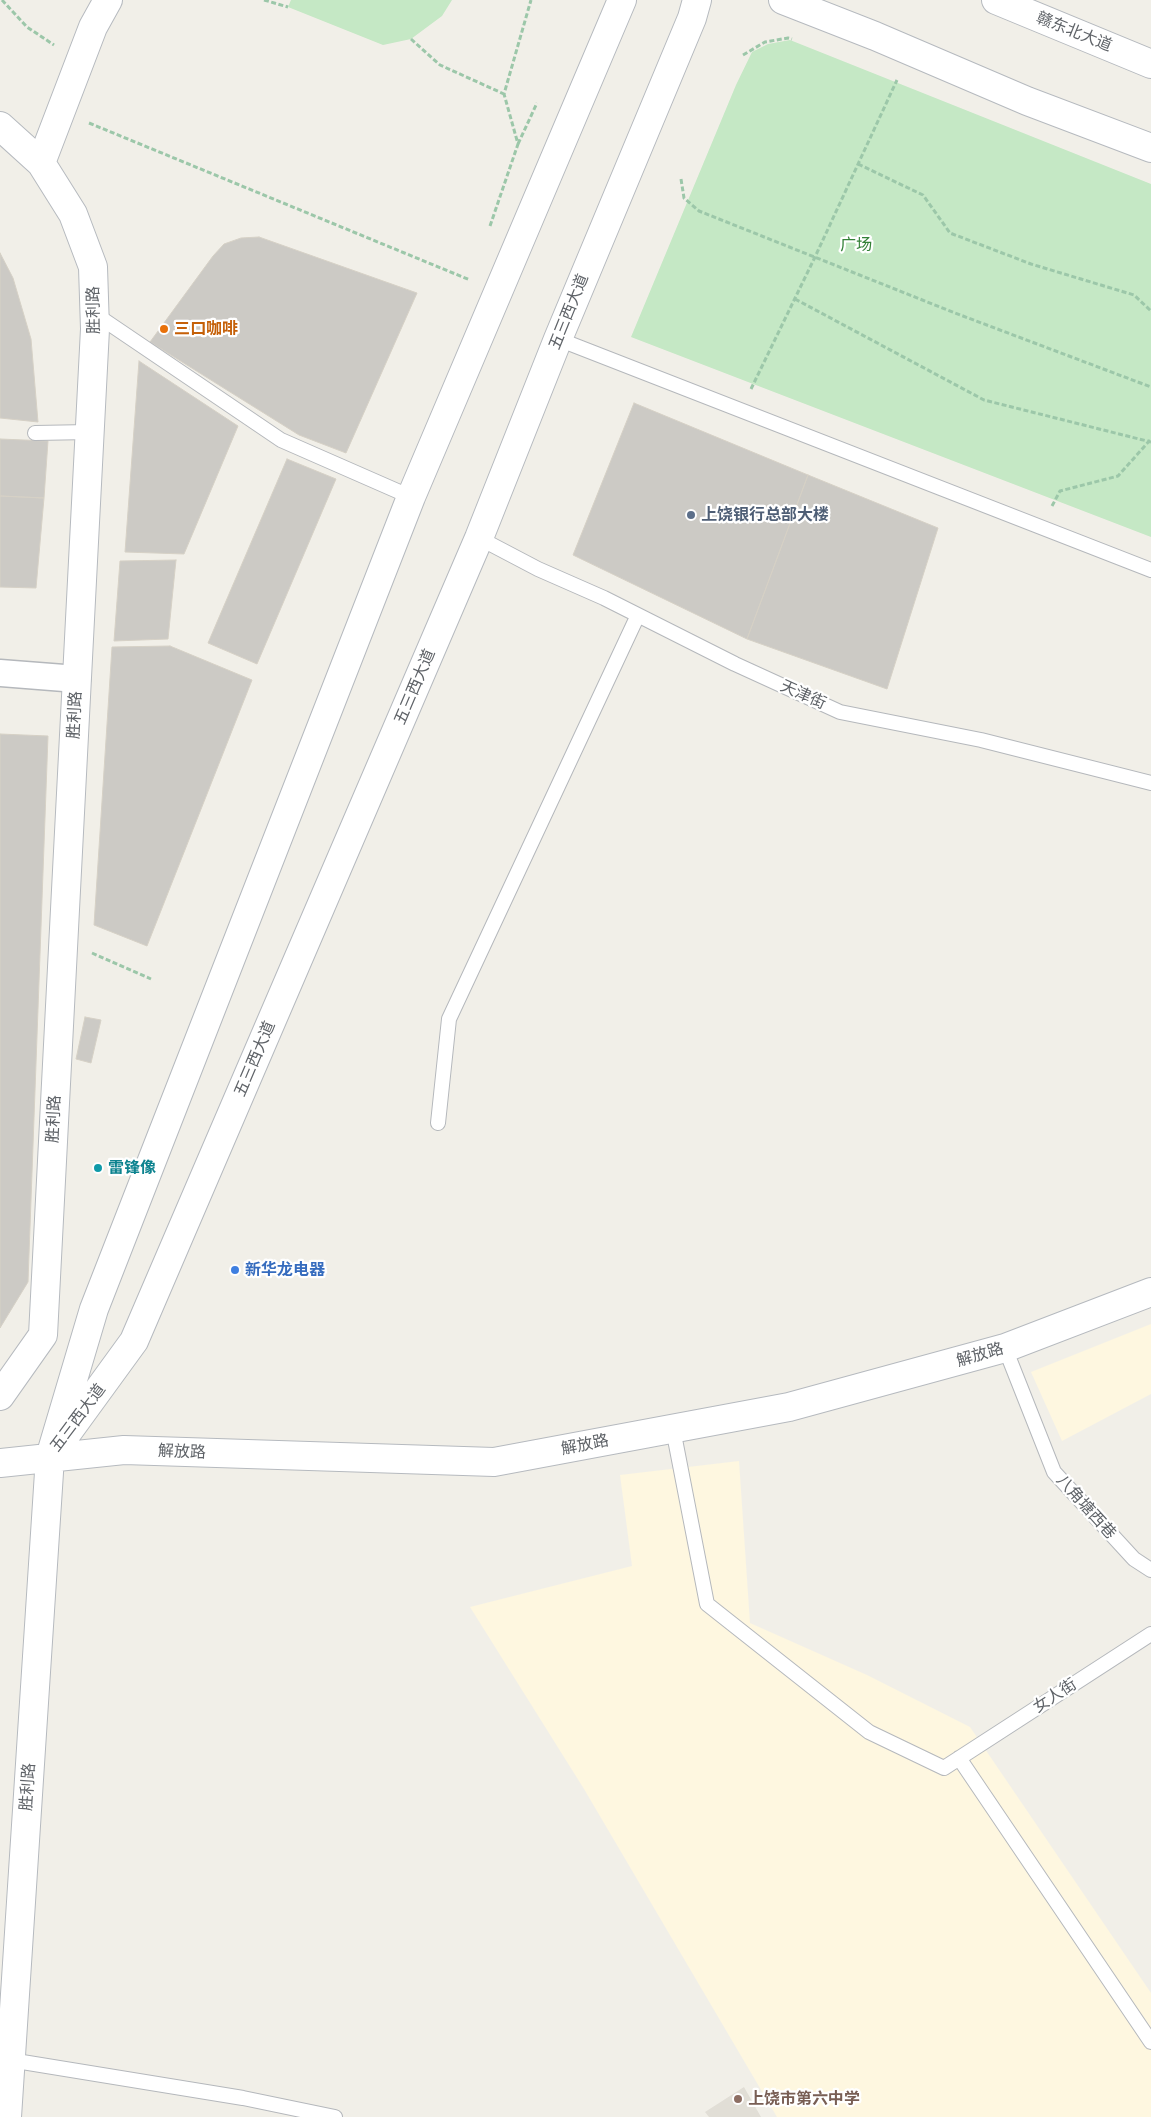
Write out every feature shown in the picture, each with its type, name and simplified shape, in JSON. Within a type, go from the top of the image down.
[{"type":"main road","points":[[41,163],[93,27],[108,0]]},
{"type":"main road","name":"五三西大道","points":[[50,1457],[94,1309],[411,497],[622,0]]},
{"type":"main road","name":"五三西大道","points":[[50,1457],[134,1341],[479,538],[558,339],[692,18],[697,0]]},
{"type":"main road","points":[[783,0],[876,36],[1027,101],[1151,148]]},
{"type":"main road","name":"赣东北大道","points":[[996,0],[1151,64]]},
{"type":"main road","name":"胜利路","points":[[0,126],[41,163],[73,214],[93,267],[94,314],[90,432],[43,1335],[0,1396]]},
{"type":"main road","name":"解放路","points":[[0,1463],[124,1450],[494,1462],[789,1407],[1005,1348],[1151,1292]]},
{"type":"main road","name":"胜利路","points":[[8,2117],[10,2060],[50,1457]]},
{"type":"street","points":[[0,674],[77,679]]},
{"type":"lane","points":[[94,314],[282,440],[411,497]]},
{"type":"lane","points":[[558,339],[1151,570]]},
{"type":"lane","points":[[35,433],[90,432]]},
{"type":"lane","name":"天津街","points":[[479,538],[538,569],[638,615],[735,664],[840,712],[981,740],[1151,783]]},
{"type":"lane","points":[[438,1123],[449,1019],[638,615]]},
{"type":"lane","name":"八角塘西巷","points":[[1005,1348],[1054,1472],[1134,1559],[1151,1570]]},
{"type":"lane","name":"女人街","points":[[673,1429],[707,1604],[869,1732],[944,1768],[1151,1634]]},
{"type":"lane","points":[[959,1758],[1151,2042]]},
{"type":"lane","points":[[10,2060],[243,2098],[335,2117]]},
{"type":"path","points":[[2,0],[26,27],[55,45],[83,54]]},
{"type":"path","points":[[264,0],[288,7]]},
{"type":"path","points":[[518,144],[504,94],[530,0]]},
{"type":"path","points":[[411,39],[440,65],[504,94]]},
{"type":"path","points":[[743,54],[765,42]]},
{"type":"path","points":[[742,412],[753,384],[815,257],[897,80]]},
{"type":"path","points":[[65,99],[76,117],[471,280]]},
{"type":"path","points":[[487,235],[518,144],[537,103]]},
{"type":"path","points":[[858,164],[923,195],[950,233],[1031,264],[1134,295],[1151,310]]},
{"type":"path","points":[[681,179],[684,198],[700,211],[955,313],[1151,387]]},
{"type":"path","points":[[467,289],[474,271]]},
{"type":"path","points":[[794,299],[984,400],[1151,441],[1118,476],[1060,491],[1041,528]]},
{"type":"path","points":[[87,951],[151,979]]},
{"type":"shaded area","points":[[1151,1324],[1151,1394],[1062,1441],[1031,1372]]},
{"type":"shaded area","points":[[739,1461],[750,1623],[867,1675],[970,1727],[1151,1993],[1151,2117],[777,2117],[584,1789],[470,1607],[632,1566],[620,1475]]},
{"type":"shaded area","name":"上饶市第六中学","points":[[744,2087],[761,2117],[709,2117],[705,2112]]},
{"type":"green space","points":[[291,0],[452,0],[442,16],[411,39],[383,45],[288,7]]},
{"type":"green space","name":"广场","points":[[790,40],[1151,184],[1151,537],[631,337],[736,85],[752,52],[768,44]]},
{"type":"building","points":[[259,237],[417,293],[346,453],[299,435],[150,342],[213,256],[224,244],[241,238]]},
{"type":"building","points":[[0,253],[13,278],[31,339],[38,422],[0,418]]},
{"type":"building","points":[[139,361],[238,426],[184,554],[125,552]]},
{"type":"building","name":"上饶银行总部大楼","points":[[634,403],[808,475],[747,639],[573,555]]},
{"type":"building","points":[[0,439],[48,441],[44,498],[0,496]]},
{"type":"building","points":[[287,459],[336,479],[257,664],[208,643]]},
{"type":"building","points":[[808,475],[938,528],[887,689],[747,639]]},
{"type":"building","points":[[0,496],[44,498],[36,588],[0,587]]},
{"type":"building","points":[[176,560],[168,639],[114,641],[120,561]]},
{"type":"building","points":[[170,646],[252,680],[147,946],[94,925],[112,647]]},
{"type":"building","points":[[0,734],[48,736],[28,1282],[0,1328]]},
{"type":"building","points":[[85,1017],[101,1020],[91,1063],[76,1059]]},
{"type":"place","name":"三口咖啡","points":[[164,329]]},
{"type":"place","name":"上饶银行总部大楼","points":[[691,515]]},
{"type":"place","name":"雷锋像","points":[[98,1168]]},
{"type":"place","name":"新华龙电器","points":[[235,1270]]},
{"type":"place","name":"上饶市第六中学","points":[[738,2099]]}]
